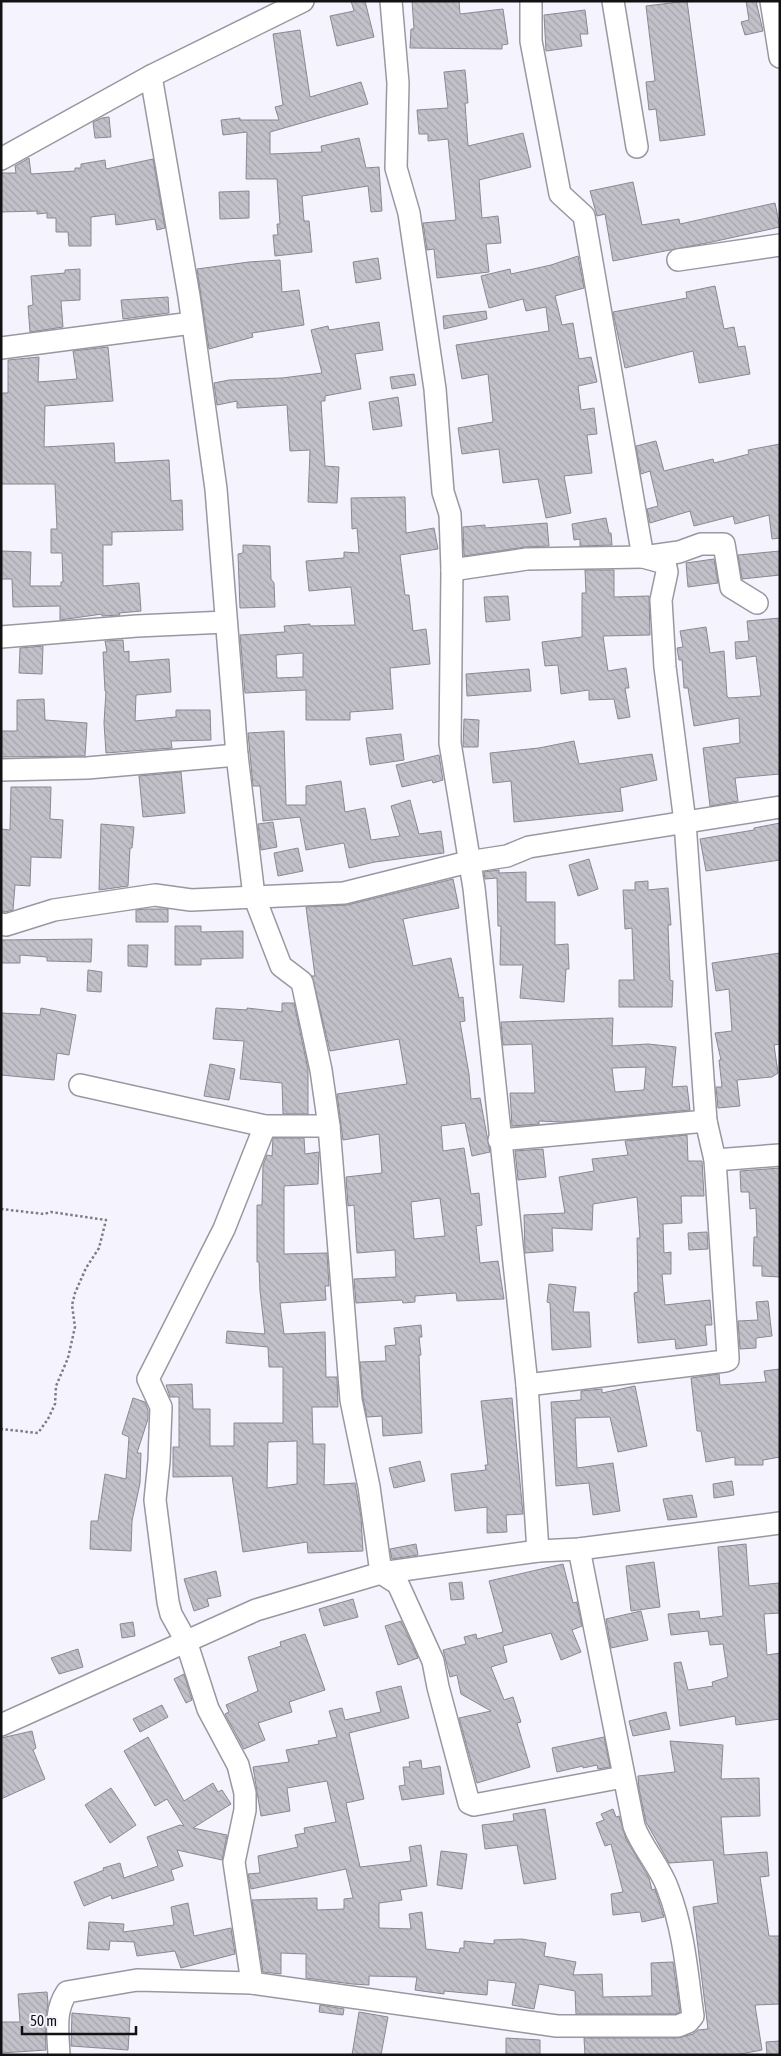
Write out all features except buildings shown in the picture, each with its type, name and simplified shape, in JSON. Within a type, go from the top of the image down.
[{"type":"street","points":[[1,159],[152,76],[303,1]]},
{"type":"street","points":[[391,1],[398,83],[396,168],[409,213],[435,388],[443,492],[450,514],[452,570],[450,743],[468,862],[474,888],[499,1140],[527,1385],[538,1551]]},
{"type":"street","points":[[531,1],[532,41],[560,194],[584,216],[643,557]]},
{"type":"street","points":[[613,1],[637,147]]},
{"type":"street","points":[[771,1],[780,57]]},
{"type":"street","points":[[152,76],[189,296],[216,489],[237,755],[254,896],[281,966],[302,982],[321,1070],[329,1126],[352,1400],[369,1487],[381,1573],[398,1584],[433,1661],[438,1687],[470,1803],[474,1805],[623,1776]]},
{"type":"street","points":[[678,260],[780,246]]},
{"type":"street","points":[[1,348],[192,323]]},
{"type":"street","points":[[452,570],[527,559],[643,557],[679,552],[701,544],[724,544],[731,587],[757,603]]},
{"type":"street","points":[[527,1385],[728,1360],[715,1160],[706,1121],[685,822],[665,667],[661,600],[667,572],[665,564],[643,557]]},
{"type":"street","points":[[1,638],[137,626],[226,622]]},
{"type":"street","points":[[1,770],[87,768],[237,755]]},
{"type":"street","points":[[1,924],[54,910],[155,895],[191,900],[344,893],[468,862],[507,856],[529,847],[780,807]]},
{"type":"street","points":[[80,1085],[265,1126],[329,1126]]},
{"type":"street","points":[[499,1140],[706,1121]]},
{"type":"street","points":[[252,1982],[234,1862],[245,1810],[246,1793],[238,1765],[208,1708],[186,1641],[168,1602],[155,1500],[161,1407],[148,1379],[224,1229],[265,1126]]},
{"type":"street","points":[[715,1160],[780,1155]]},
{"type":"street","points":[[1,1725],[256,1610],[381,1573],[538,1551],[579,1549],[780,1523]]},
{"type":"street","points":[[59,2055],[58,2025],[60,2003],[67,1992],[137,1980],[252,1982],[557,2026],[678,2026],[688,2022],[693,2016],[682,1932],[660,1869],[637,1833],[623,1776],[579,1549]]},
{"type":"path","points":[[1,1209],[44,1214],[51,1212],[106,1220],[99,1248],[86,1268],[74,1293],[72,1305],[75,1327],[68,1358],[56,1386],[52,1412],[38,1433],[1,1430]]}]
